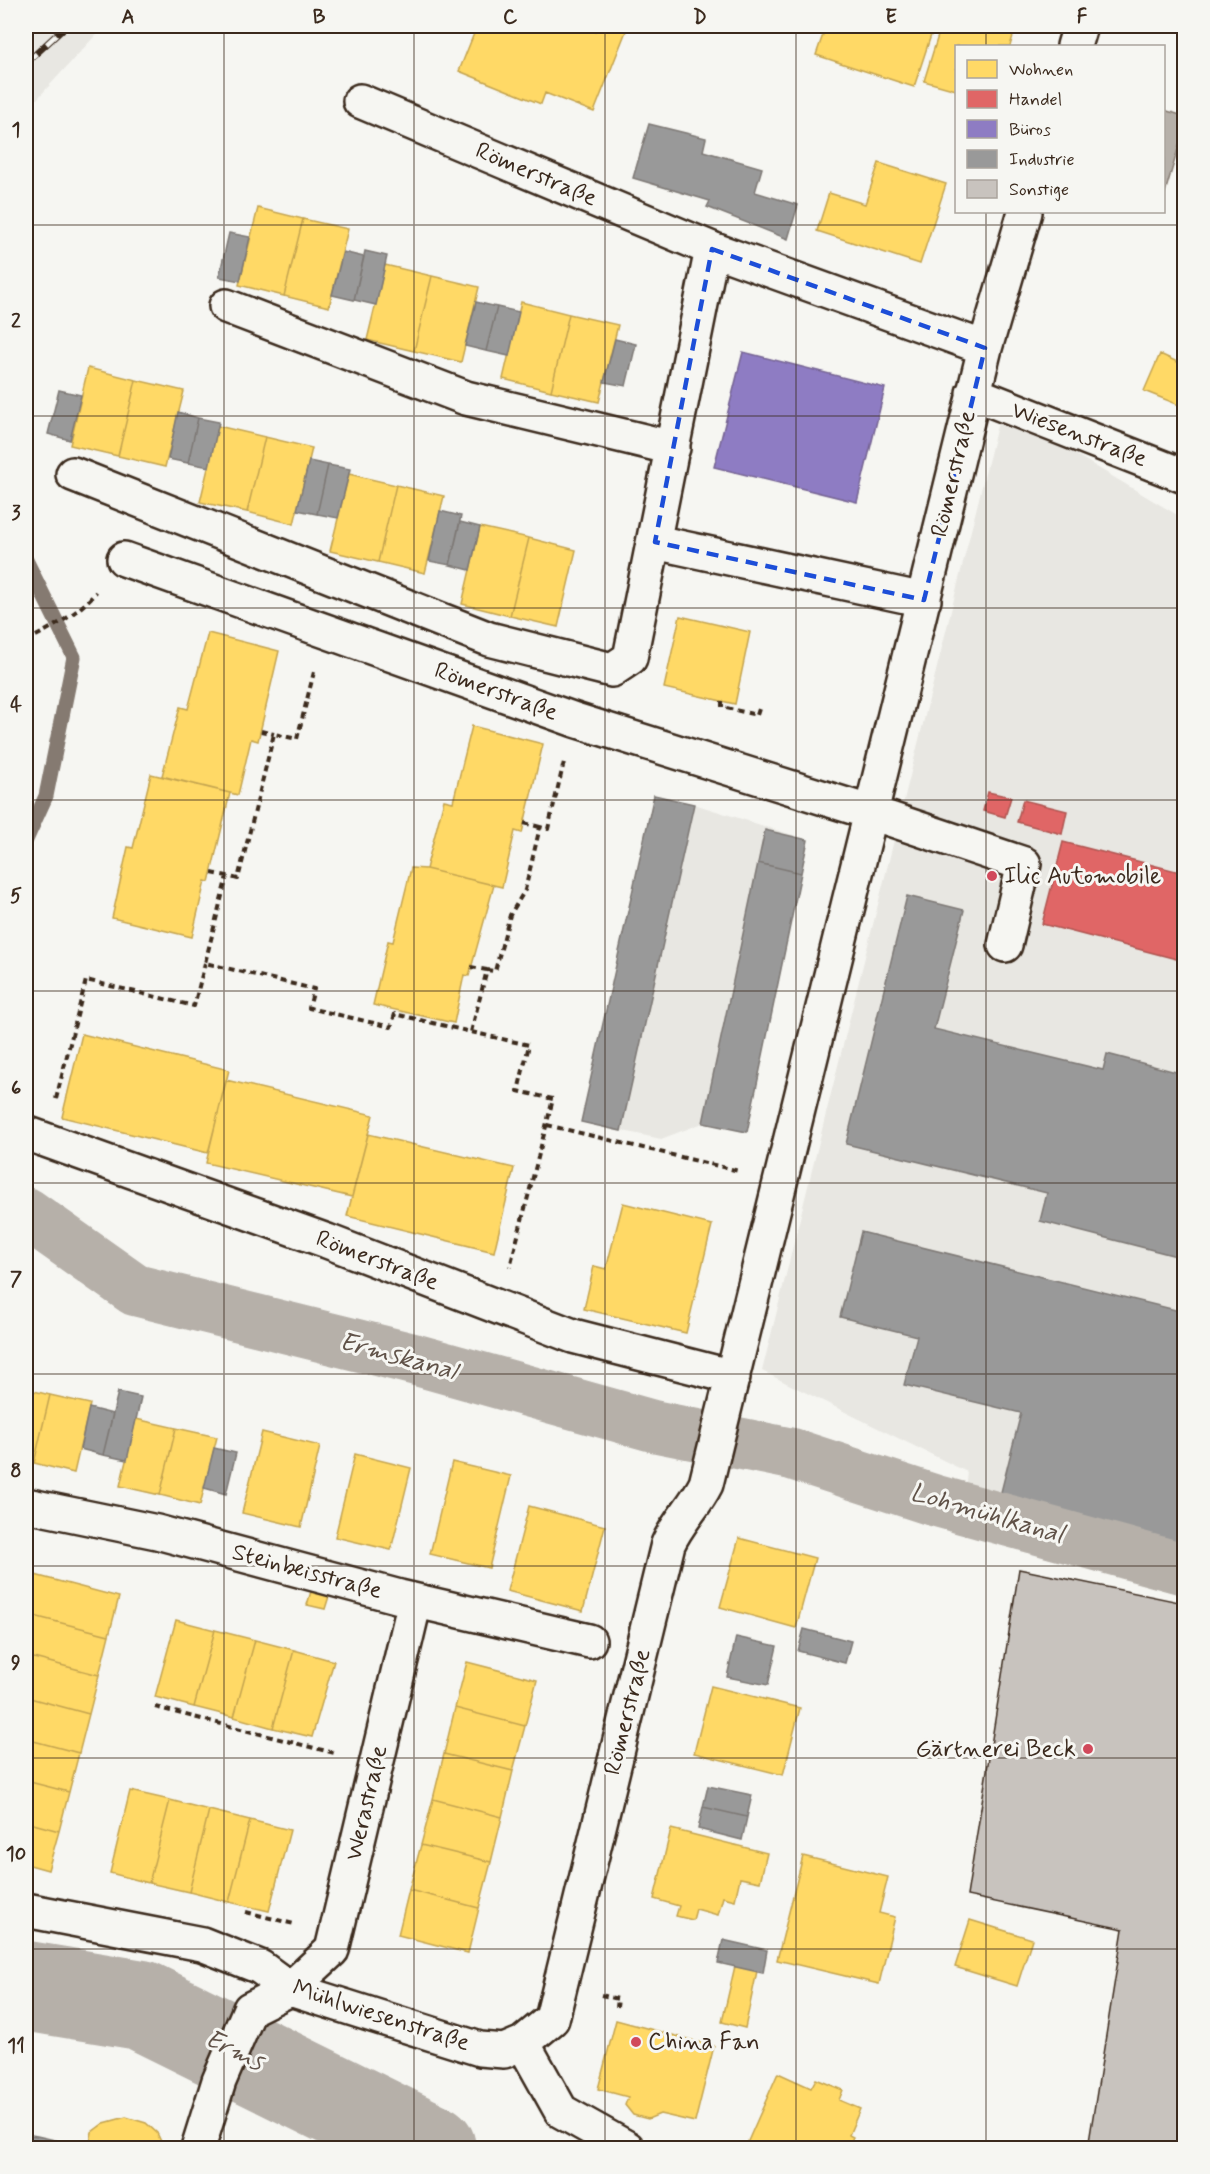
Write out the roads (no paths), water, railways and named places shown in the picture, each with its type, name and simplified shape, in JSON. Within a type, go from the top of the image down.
[{"type":"street","points":[[1074,45],[1080,26]]},
{"type":"street","name":"Römerstraße","points":[[360,101],[712,249],[985,348]]},
{"type":"street","name":"Römerstraße","points":[[523,2043],[552,2019],[668,1544],[675,1528],[701,1493],[716,1446],[779,1180],[872,813],[973,393],[1025,213]]},
{"type":"street","name":"Römerstraße","points":[[73,474],[489,639],[612,670],[630,658],[712,249]]},
{"type":"street","points":[[226,306],[466,398],[673,448]]},
{"type":"street","name":"Wiesenstraße","points":[[973,393],[1185,476]]},
{"type":"street","points":[[655,542],[924,600]]},
{"type":"street","name":"Römerstraße","points":[[124,559],[575,720],[872,813]]},
{"type":"street","points":[[872,813],[1024,864],[1005,945]]},
{"type":"street","name":"Römerstraße","points":[[35,1137],[327,1241],[573,1336],[730,1389]]},
{"type":"street","name":"Steinbeisstraße","points":[[26,1505],[157,1532],[415,1601],[589,1641]]},
{"type":"street","name":"Werastraße","points":[[198,2148],[219,2082],[250,2009],[290,1989],[332,1950],[415,1601]]},
{"type":"street","name":"Mühlwiesenstraße","points":[[26,1910],[202,1944],[260,1967],[290,1989],[480,2049],[504,2051],[523,2043]]},
{"type":"street","points":[[523,2043],[561,2112],[627,2148]]},
{"type":"waterway","points":[[26,560],[74,657],[46,796],[26,840]]},
{"type":"waterway","name":"Ermskanal","points":[[26,1213],[135,1290],[413,1359],[653,1426],[792,1454],[933,1500],[1184,1569]]},
{"type":"waterway","name":"Erms","points":[[26,1986],[141,2005],[431,2148]]},
{"type":"railway","points":[[26,63],[66,26]]},
{"type":"place","name":"Ilic Automobile","points":[[992,876]]},
{"type":"place","name":"Gärtnerei Beck","points":[[1088,1749]]},
{"type":"place","name":"China Fan","points":[[636,2042]]},
{"type":"water label","name":"Lohmühlkanal","points":[[987,1514]]}]
